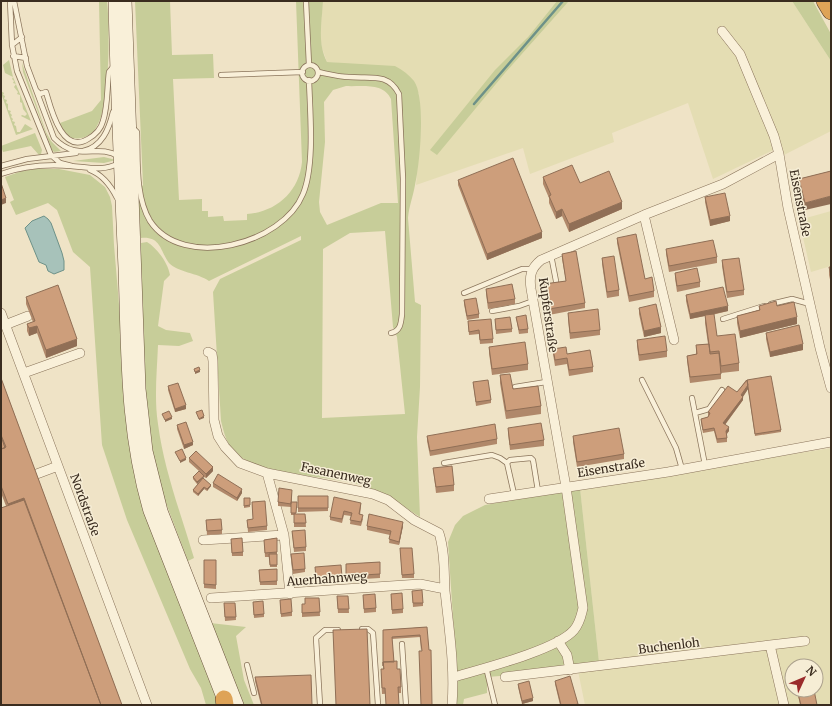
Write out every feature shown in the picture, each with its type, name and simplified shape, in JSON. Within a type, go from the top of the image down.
[{"type":"highway","points":[[825,1],[831,11]]},
{"type":"main road","points":[[115,1],[116,62],[122,160],[128,371],[137,462],[150,511],[228,703]]},
{"type":"main road","points":[[125,1],[139,389],[146,451],[161,511],[228,703]]},
{"type":"street","name":"Eisenstraße","points":[[722,31],[740,54],[774,136],[779,154],[788,208],[831,388]]},
{"type":"street","name":"Kupferstraße","points":[[566,487],[532,301],[529,280],[532,269],[541,260],[551,255],[644,215],[723,184],[779,154]]},
{"type":"street","points":[[644,215],[674,340]]},
{"type":"street","name":"Nordstraße","points":[[1,312],[147,705]]},
{"type":"street","points":[[5,324],[28,316]]},
{"type":"street","name":"Fasanenweg","points":[[208,352],[212,354],[214,420],[218,436],[225,447],[240,463],[267,473],[373,494],[388,500],[422,525],[439,533],[441,540],[454,677],[452,705]]},
{"type":"street","points":[[24,373],[80,353]]},
{"type":"street","name":"Eisenstraße","points":[[488,499],[682,469],[831,442]]},
{"type":"street","points":[[34,475],[58,466]]},
{"type":"street","points":[[267,473],[284,535],[290,594]]},
{"type":"street","points":[[454,677],[558,642],[573,631],[580,622],[583,608],[566,487]]},
{"type":"street","points":[[203,540],[284,535]]},
{"type":"street","name":"Auerhahnweg","points":[[211,598],[290,594],[420,584],[445,588]]},
{"type":"street","name":"Buchenloh","points":[[505,677],[805,641]]},
{"type":"street","points":[[558,642],[567,655],[570,670]]},
{"type":"street","points":[[770,646],[784,705]]},
{"type":"lane","points":[[10,1],[13,56],[20,79],[52,157],[60,163],[72,166],[86,168],[110,167],[122,160],[128,153],[130,144]]},
{"type":"lane","points":[[14,1],[26,58],[34,87],[54,138],[67,149],[79,152],[112,152],[130,169],[132,175]]},
{"type":"lane","points":[[303,72],[308,65],[306,1]]},
{"type":"lane","points":[[12,45],[22,37]]},
{"type":"lane","points":[[13,56],[26,58]]},
{"type":"lane","points":[[34,87],[40,94],[46,92],[62,134],[73,141],[85,141],[96,133],[103,121],[109,72],[116,62]]},
{"type":"lane","points":[[308,65],[315,66],[318,72]]},
{"type":"lane","points":[[303,72],[304,76],[309,80]]},
{"type":"lane","points":[[221,75],[303,72]]},
{"type":"lane","points":[[309,80],[314,79],[318,72]]},
{"type":"lane","points":[[318,72],[349,78],[384,78],[393,85],[399,94],[403,179],[402,314],[400,326],[395,332],[391,332]]},
{"type":"lane","points":[[130,123],[136,132],[143,202],[148,216],[157,229],[175,243],[195,248],[216,247],[239,242],[254,238],[282,222],[291,213],[302,196],[310,165],[309,80]]},
{"type":"lane","points":[[72,166],[28,166],[3,173],[2,166],[27,159],[52,157],[79,152],[93,147],[105,135],[118,99]]},
{"type":"lane","points":[[86,168],[100,176],[108,184],[118,200],[123,214]]},
{"type":"lane","points":[[551,255],[556,281]]},
{"type":"lane","points":[[464,293],[522,269],[532,269]]},
{"type":"lane","points":[[723,319],[783,300],[792,299],[810,304]]},
{"type":"lane","points":[[492,311],[519,306],[532,301]]},
{"type":"lane","points":[[642,380],[676,448],[682,469]]},
{"type":"lane","points":[[515,387],[546,382]]},
{"type":"lane","points":[[695,413],[708,409],[722,390]]},
{"type":"lane","points":[[692,398],[706,465]]},
{"type":"lane","points":[[444,463],[492,455],[500,458],[507,463],[514,494]]},
{"type":"lane","points":[[507,463],[510,460],[531,458],[533,460],[538,491]]},
{"type":"lane","points":[[354,629],[368,629],[373,633],[378,705]]},
{"type":"lane","points":[[320,705],[316,638],[325,630],[347,630]]},
{"type":"lane","points":[[402,644],[406,705]]},
{"type":"lane","points":[[247,665],[254,693]]},
{"type":"lane","points":[[486,667],[496,705]]},
{"type":"shaded area","points":[[323,1],[557,1],[528,37],[505,73],[569,1],[792,1],[831,61],[831,131],[784,155],[782,146],[713,179],[688,103],[612,133],[614,142],[530,174],[523,148],[416,185],[421,129],[419,93],[338,63],[327,62],[320,36]]},
{"type":"shaded area","points":[[831,211],[831,266],[811,272],[799,220]]},
{"type":"shaded area","points":[[831,448],[831,705],[585,705],[578,671],[599,662],[580,488]]},
{"type":"green space","points":[[107,1],[109,46],[107,84],[101,116],[97,126],[89,135],[83,138],[71,138],[62,129],[60,123],[92,111],[101,100],[99,2]]},
{"type":"green space","points":[[135,1],[170,1],[172,55],[213,54],[214,78],[173,79],[179,200],[202,199],[202,211],[208,211],[208,217],[223,216],[224,221],[247,220],[247,214],[267,209],[276,205],[284,198],[291,191],[300,173],[302,162],[296,1],[323,1],[321,40],[327,62],[395,66],[401,69],[414,81],[418,89],[420,101],[421,132],[417,175],[408,218],[415,302],[421,305],[420,387],[417,437],[420,517],[399,503],[361,485],[263,467],[249,462],[234,452],[226,440],[221,421],[213,292],[220,279],[301,240],[301,236],[209,281],[173,266],[169,263],[159,245],[153,239],[141,238],[137,224],[137,192],[143,185]],"holes":[[[346,86],[371,86],[383,90],[391,99],[398,203],[381,203],[327,225],[320,212],[319,202],[325,142],[324,102],[333,90]],[[385,231],[393,327],[397,337],[405,414],[322,418],[323,249],[350,233]]]},
{"type":"green space","points":[[557,1],[569,1],[505,73],[437,155],[430,150],[495,70],[528,37]]},
{"type":"green space","points":[[792,1],[813,1],[831,34],[831,61]]},
{"type":"green space","points":[[9,60],[13,77],[5,73],[3,65]]},
{"type":"green space","points":[[22,63],[46,132],[51,141],[61,151],[54,152],[52,150],[23,72]]},
{"type":"green space","points":[[16,84],[31,121],[21,116],[25,116],[27,114],[23,109],[22,103],[20,102],[20,95],[17,94],[18,92],[14,87]]},
{"type":"green space","points":[[1,91],[4,93],[4,99],[7,100],[6,103],[8,104],[8,110],[11,111],[12,121],[15,122],[14,125],[16,126],[17,132],[20,132],[25,124],[33,129],[16,135]]},
{"type":"green space","points":[[35,133],[42,150],[41,154],[39,155],[31,146],[3,152],[1,146]]},
{"type":"green space","points":[[104,157],[116,160],[104,163],[73,161]]},
{"type":"green space","points":[[36,169],[59,169],[90,175],[105,187],[110,197],[112,206],[122,340],[219,705],[206,705],[201,688],[190,669],[127,520],[102,445],[90,267],[73,252],[57,210],[48,203],[16,215],[10,202],[14,200],[5,177],[22,171]]},
{"type":"green space","points":[[147,242],[162,256],[170,275],[164,281],[158,326],[166,330],[190,333],[193,341],[179,346],[158,345],[156,384],[157,414],[164,458],[194,558],[188,561],[161,490],[150,444],[146,409],[140,278],[141,243]]},
{"type":"green space","points":[[580,488],[599,662],[578,670],[487,677],[487,693],[464,699],[463,705],[455,705],[457,679],[448,542],[455,525],[463,516],[485,505]]},
{"type":"green space","points":[[210,623],[246,627],[236,636],[244,680],[254,705],[242,705]]},
{"type":"water","points":[[44,216],[51,223],[64,261],[64,270],[54,274],[48,271],[46,265],[39,262],[25,228],[32,221]]},
{"type":"building","points":[[513,158],[542,232],[487,254],[458,180]]},
{"type":"building","points":[[572,165],[580,183],[609,171],[622,202],[569,224],[562,209],[556,212],[549,196],[551,195],[543,177]]},
{"type":"building","points":[[831,171],[831,196],[805,203],[799,179]]},
{"type":"building","points":[[1,183],[6,198],[1,200]]},
{"type":"building","points":[[725,193],[730,216],[710,220],[705,197]]},
{"type":"building","points":[[636,234],[645,279],[652,277],[654,291],[629,296],[617,238]]},
{"type":"building","points":[[713,240],[717,257],[669,266],[666,249]]},
{"type":"building","points":[[576,251],[585,303],[549,309],[544,284],[566,281],[562,254]]},
{"type":"building","points":[[614,256],[619,290],[607,292],[602,258]]},
{"type":"building","points":[[739,258],[744,290],[727,292],[722,260]]},
{"type":"building","points":[[697,268],[700,282],[677,286],[675,273]]},
{"type":"building","points":[[512,284],[515,299],[488,303],[486,289]]},
{"type":"building","points":[[58,285],[77,339],[46,350],[37,326],[29,328],[27,324],[35,321],[26,297]]},
{"type":"building","points":[[723,287],[728,306],[690,314],[686,295]]},
{"type":"building","points":[[476,298],[479,314],[467,316],[464,300]]},
{"type":"building","points":[[776,301],[777,306],[794,302],[797,317],[740,331],[737,316],[760,310],[759,306]]},
{"type":"building","points":[[656,304],[661,327],[644,331],[639,308]]},
{"type":"building","points":[[598,309],[600,330],[570,333],[568,313]]},
{"type":"building","points":[[714,314],[717,336],[735,334],[739,363],[721,366],[719,351],[710,352],[705,315]]},
{"type":"building","points":[[526,315],[528,329],[519,330],[516,317]]},
{"type":"building","points":[[510,317],[512,329],[496,330],[495,319]]},
{"type":"building","points":[[491,319],[493,339],[480,340],[479,330],[469,332],[468,321]]},
{"type":"building","points":[[799,325],[803,344],[770,352],[766,333]]},
{"type":"building","points":[[665,336],[667,351],[639,355],[637,340]]},
{"type":"building","points":[[525,342],[528,364],[492,369],[489,347]]},
{"type":"building","points":[[709,344],[710,354],[719,353],[721,374],[690,377],[687,356],[697,354],[696,345]]},
{"type":"building","points":[[566,347],[567,354],[590,350],[593,367],[569,370],[567,358],[555,360],[553,349]]},
{"type":"building","points":[[199,367],[200,370],[195,372],[194,369]]},
{"type":"building","points":[[510,374],[513,389],[538,386],[541,406],[506,411],[500,375]]},
{"type":"building","points":[[771,376],[781,430],[755,434],[747,380]]},
{"type":"building","points":[[1,378],[122,705],[101,705],[24,498],[8,504],[1,486],[1,449],[6,447],[1,435]]},
{"type":"building","points":[[488,380],[491,400],[476,402],[473,382]]},
{"type":"building","points":[[747,380],[748,385],[741,395],[743,397],[723,423],[729,427],[726,431],[727,438],[717,439],[714,428],[703,430],[701,419],[708,417],[710,413],[708,412],[728,386],[737,392]]},
{"type":"building","points":[[178,383],[186,405],[175,409],[168,386]]},
{"type":"building","points":[[202,410],[204,416],[199,419],[196,412]]},
{"type":"building","points":[[169,411],[172,417],[165,420],[162,414]]},
{"type":"building","points":[[186,422],[193,442],[184,445],[177,425]]},
{"type":"building","points":[[541,423],[544,440],[510,445],[508,428]]},
{"type":"building","points":[[495,424],[497,439],[430,451],[427,436]]},
{"type":"building","points":[[619,428],[624,454],[577,462],[573,436]]},
{"type":"building","points":[[1,436],[5,448],[1,449]]},
{"type":"building","points":[[182,449],[186,458],[180,461],[175,452]]},
{"type":"building","points":[[196,451],[213,467],[206,474],[189,458]]},
{"type":"building","points":[[452,466],[454,485],[436,487],[433,468]]},
{"type":"building","points":[[199,471],[204,476],[197,482],[193,477]]},
{"type":"building","points":[[218,474],[242,489],[237,498],[213,483]]},
{"type":"building","points":[[203,478],[211,485],[207,489],[204,487],[198,494],[193,490]]},
{"type":"building","points":[[279,488],[292,490],[291,504],[278,502]]},
{"type":"building","points":[[298,496],[328,496],[328,508],[298,508]]},
{"type":"building","points":[[334,497],[361,503],[359,514],[363,515],[361,522],[350,520],[352,513],[344,511],[342,519],[330,517]]},
{"type":"building","points":[[244,498],[250,498],[250,505],[244,506]]},
{"type":"building","points":[[24,500],[101,705],[1,705],[1,508]]},
{"type":"building","points":[[265,501],[267,526],[248,528],[247,520],[253,519],[252,502]]},
{"type":"building","points":[[291,502],[297,502],[296,513],[291,513]]},
{"type":"building","points":[[294,514],[305,514],[306,523],[294,523]]},
{"type":"building","points":[[369,514],[403,522],[399,542],[389,539],[391,531],[367,526]]},
{"type":"building","points":[[221,519],[222,530],[207,531],[206,520]]},
{"type":"building","points":[[305,530],[306,547],[294,548],[292,531]]},
{"type":"building","points":[[242,538],[243,552],[232,553],[231,539]]},
{"type":"building","points":[[277,538],[277,552],[265,553],[264,540]]},
{"type":"building","points":[[400,548],[412,548],[414,574],[402,575]]},
{"type":"building","points":[[304,553],[305,569],[293,570],[291,554]]},
{"type":"building","points":[[269,554],[277,554],[277,565],[270,565]]},
{"type":"building","points":[[204,560],[216,560],[216,585],[204,584]]},
{"type":"building","points":[[380,562],[380,574],[346,576],[346,564]]},
{"type":"building","points":[[341,565],[342,577],[316,578],[315,567]]},
{"type":"building","points":[[277,569],[277,581],[260,582],[259,570]]},
{"type":"building","points":[[422,590],[423,603],[413,603],[412,591]]},
{"type":"building","points":[[402,593],[403,609],[392,610],[391,594]]},
{"type":"building","points":[[375,594],[376,608],[364,609],[363,595]]},
{"type":"building","points":[[337,596],[348,596],[349,609],[338,609]]},
{"type":"building","points":[[305,598],[319,598],[320,612],[302,613],[302,604],[305,604]]},
{"type":"building","points":[[291,599],[292,612],[281,614],[280,600]]},
{"type":"building","points":[[263,601],[264,614],[254,615],[253,602]]},
{"type":"building","points":[[224,603],[235,603],[236,617],[225,617]]},
{"type":"building","points":[[427,627],[429,650],[431,650],[432,705],[421,705],[419,651],[422,651],[420,635],[392,637],[394,662],[383,662],[383,630]]},
{"type":"building","points":[[367,629],[370,705],[336,705],[333,630]]},
{"type":"building","points":[[397,661],[397,669],[400,669],[401,687],[398,687],[399,705],[386,705],[385,688],[382,688],[381,669],[384,669],[383,662]]},
{"type":"building","points":[[311,675],[312,705],[262,705],[255,677]]},
{"type":"building","points":[[570,676],[578,704],[561,705],[555,681]]},
{"type":"building","points":[[529,681],[533,698],[522,701],[518,684]]},
{"type":"building","points":[[799,698],[816,698],[817,705],[801,705]]},
{"type":"waterway","points":[[474,104],[563,1]]}]
